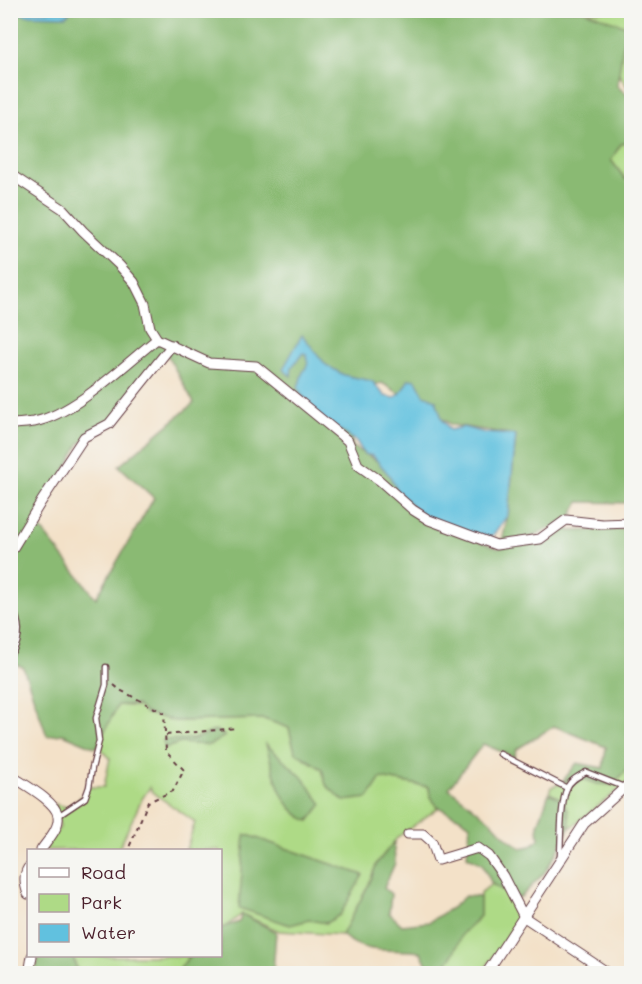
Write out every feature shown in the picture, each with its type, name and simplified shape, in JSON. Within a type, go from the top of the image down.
[{"type":"street","points":[[10,174],[63,208],[83,231],[119,265],[134,282],[145,304],[150,328],[157,339],[209,363],[256,366],[348,441],[358,465],[380,480],[413,510],[429,520],[496,545],[540,539],[566,520],[602,524],[632,523]]},
{"type":"street","points":[[10,424],[35,422],[78,402],[157,339]]},
{"type":"street","points":[[10,553],[84,437],[109,424],[172,345]]},
{"type":"street","points":[[10,775],[52,804],[58,816],[55,829],[42,849]]},
{"type":"street","points":[[486,974],[584,824],[628,784]]},
{"type":"street","points":[[408,834],[423,834],[428,838],[432,842],[438,860],[478,848],[489,856],[503,876],[524,917],[610,974]]},
{"type":"street","points":[[27,870],[25,886],[27,891]]},
{"type":"street","points":[[29,974],[32,957]]},
{"type":"lane","points":[[10,655],[18,645],[20,620],[11,604]]},
{"type":"lane","points":[[58,816],[85,798],[89,787],[99,741],[96,718],[106,685],[106,667]]},
{"type":"lane","points":[[500,754],[567,788]]},
{"type":"lane","points":[[560,860],[562,816],[567,788],[574,778],[586,772],[628,784]]},
{"type":"path","points":[[106,677],[120,690],[164,713],[166,751],[184,770],[173,791],[148,802],[128,849]]},
{"type":"path","points":[[166,735],[237,728]]},
{"type":"green space","points":[[582,10],[626,26],[617,86],[631,98],[631,142],[621,144],[611,160],[625,179],[631,179],[631,503],[579,502],[569,520],[526,539],[502,541],[508,515],[516,435],[452,425],[382,383],[363,387],[337,384],[353,447],[386,466],[433,526],[498,548],[550,538],[564,525],[570,531],[631,529],[632,757],[625,772],[612,785],[598,784],[578,777],[562,782],[577,763],[603,768],[606,747],[554,726],[517,749],[514,757],[483,744],[449,788],[521,848],[531,846],[539,839],[538,825],[549,793],[562,799],[568,810],[570,825],[545,872],[521,897],[515,898],[492,884],[482,864],[467,856],[470,825],[439,807],[431,796],[429,787],[381,778],[368,798],[344,801],[326,785],[322,769],[295,752],[289,728],[264,719],[174,721],[145,713],[137,705],[118,705],[96,748],[63,734],[47,736],[23,667],[10,662],[10,11]],"holes":[[[166,353],[194,403],[119,466],[154,498],[96,598],[36,523],[80,443],[109,424]]]},
{"type":"green space","points":[[540,11],[631,11],[631,92],[607,57]]},
{"type":"green space","points":[[631,142],[631,179],[626,180],[611,160],[621,143]]},
{"type":"green space","points":[[118,705],[141,707],[174,721],[264,719],[289,728],[293,744],[381,778],[429,787],[430,797],[438,808],[398,837],[377,863],[369,884],[342,935],[279,931],[242,914],[222,929],[222,849],[186,849],[195,822],[152,792],[150,787],[118,849],[43,849],[60,827],[55,804],[71,808],[89,787],[104,787],[110,758],[97,745]]},
{"type":"green space","points":[[216,730],[225,736],[210,745],[181,743],[165,748],[163,740],[194,739]]},
{"type":"green space","points":[[266,744],[302,777],[322,804],[309,821],[291,808],[284,798],[275,777]]},
{"type":"green space","points":[[631,756],[631,780],[570,828],[561,798],[549,793],[551,787],[578,777],[598,784]]},
{"type":"green space","points":[[245,834],[363,875],[340,915],[326,923],[309,920],[290,925],[239,908]]},
{"type":"green space","points":[[394,842],[395,863],[384,888],[391,894],[389,913],[402,925],[429,922],[453,907],[465,896],[480,897],[480,916],[463,933],[452,956],[440,973],[431,973],[421,952],[370,949],[351,942],[342,935],[369,884],[377,863]]},
{"type":"green space","points":[[492,884],[511,895],[522,914],[482,973],[459,973],[446,965],[463,933],[480,916],[480,893]]},
{"type":"green space","points":[[242,914],[276,932],[273,973],[177,973],[188,957],[222,957],[222,928],[239,922]]},
{"type":"green space","points":[[39,957],[73,957],[77,971],[80,973],[35,973]]},
{"type":"green space","points":[[73,957],[188,957],[177,974],[80,973],[77,971]]},
{"type":"water","points":[[14,11],[71,11],[66,16],[25,15]]},
{"type":"water","points":[[302,335],[326,365],[344,375],[372,381],[385,396],[394,398],[400,394],[409,379],[416,380],[424,395],[436,400],[442,419],[450,430],[463,427],[486,433],[516,435],[508,515],[488,542],[423,516],[398,492],[389,475],[373,456],[364,454],[356,441],[326,424],[301,395],[298,387],[308,364],[306,354],[303,353],[292,367],[291,376],[283,369]]}]
